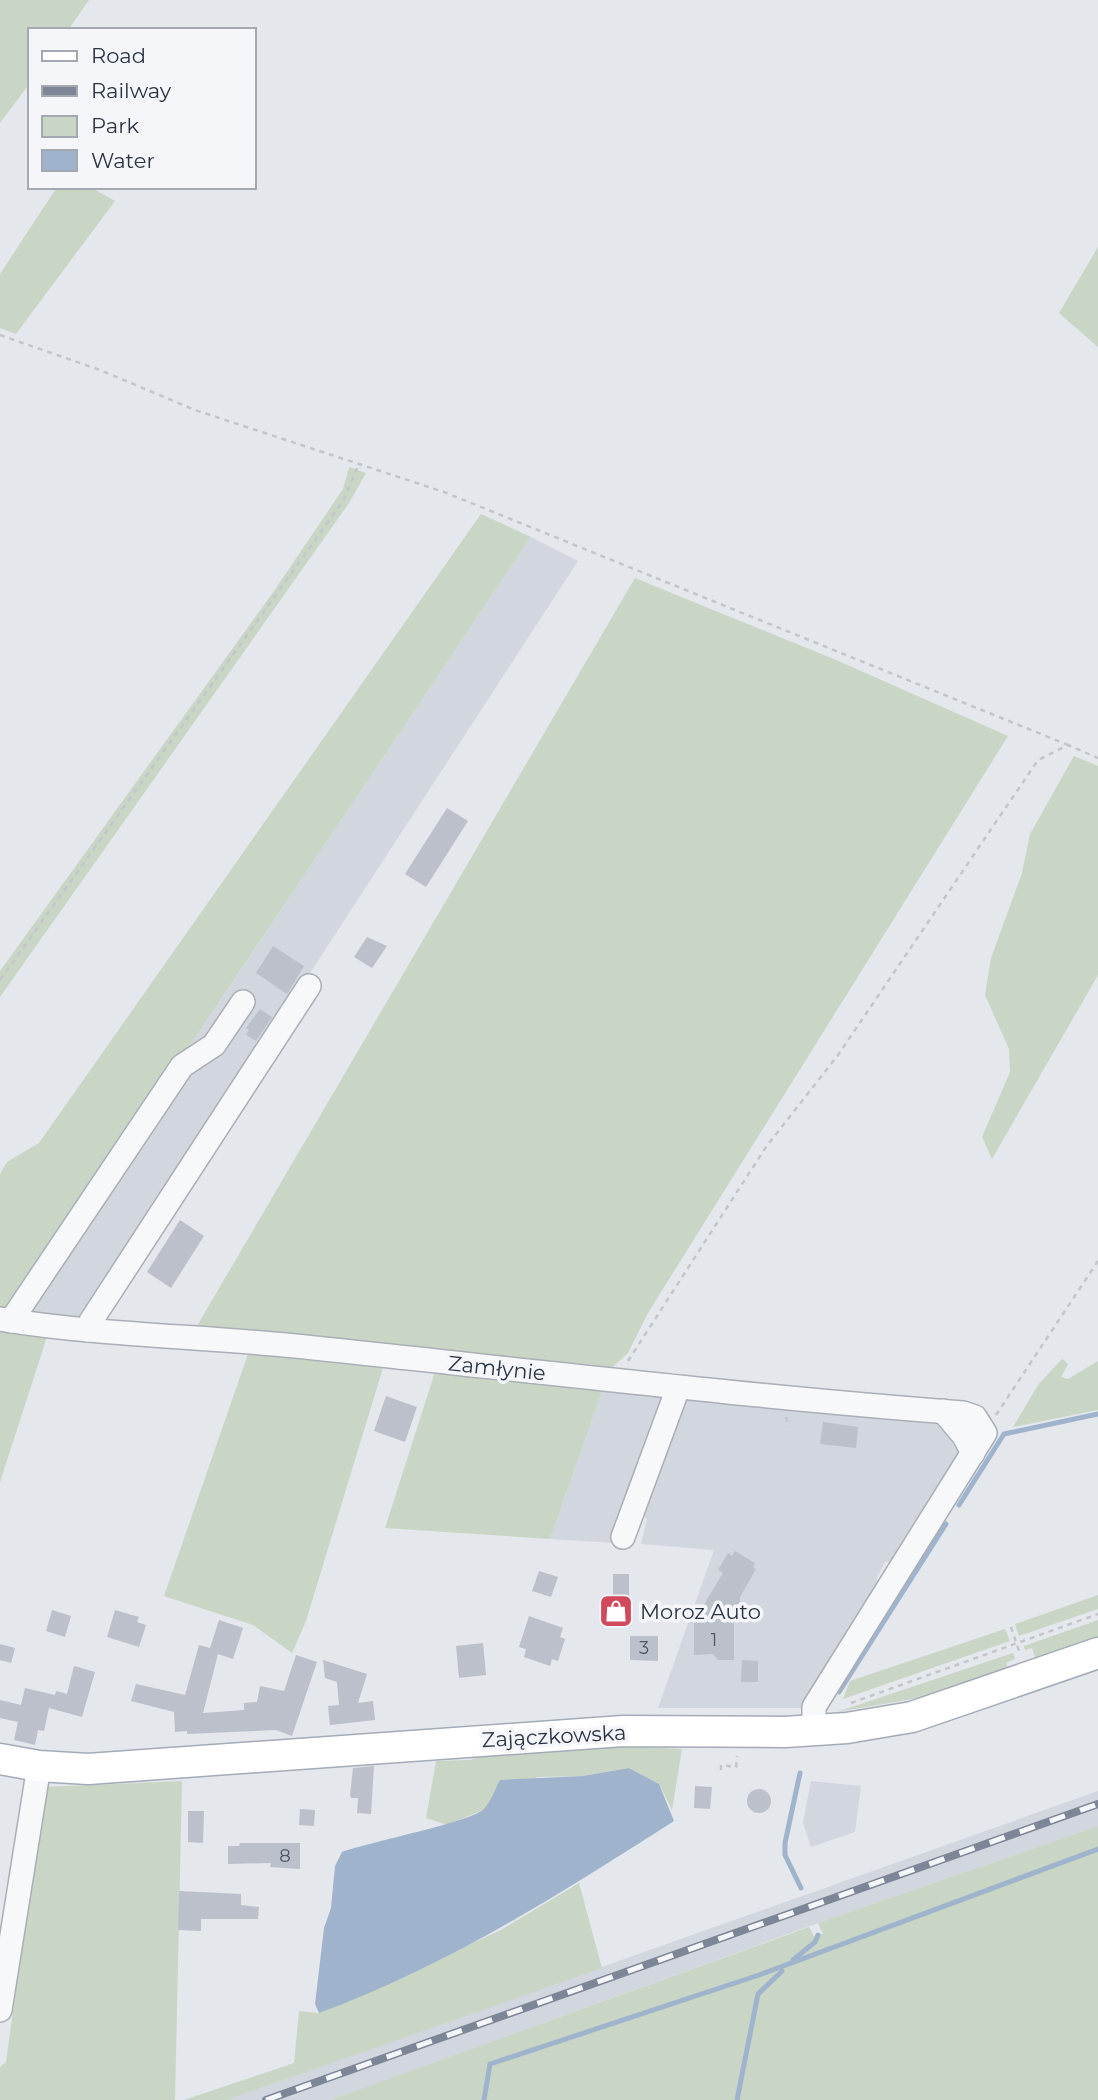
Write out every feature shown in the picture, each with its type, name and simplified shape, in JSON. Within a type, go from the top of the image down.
[{"type":"main road","name":"Zajączkowska","points":[[0,1759],[38,1766],[110,1768],[623,1731],[814,1731],[912,1717],[1098,1653]]},
{"type":"street","points":[[88,1330],[91,1321],[309,986]]},
{"type":"street","points":[[6,1320],[182,1066],[214,1045],[243,1002]]},
{"type":"street","name":"Zamłynie","points":[[6,1320],[943,1412],[975,1417],[985,1433]]},
{"type":"street","points":[[624,1536],[678,1388]]},
{"type":"street","points":[[943,1412],[964,1436],[972,1453]]},
{"type":"street","points":[[814,1731],[814,1707],[985,1433]]},
{"type":"street","points":[[0,2010],[38,1766]]},
{"type":"path","points":[[0,335],[100,370],[195,410],[444,492],[1098,758]]},
{"type":"path","points":[[0,980],[343,501],[359,464]]},
{"type":"path","points":[[607,1380],[633,1357],[766,1147],[838,1055],[1038,760],[1068,745]]},
{"type":"path","points":[[985,1433],[1098,1261]]},
{"type":"path","points":[[845,1704],[1098,1615]]},
{"type":"path","points":[[1012,1627],[1028,1677]]},
{"type":"path","points":[[720,1770],[721,1765],[736,1767],[738,1751]]},
{"type":"shaded area","points":[[531,537],[578,561],[83,1322],[9,1315]]},
{"type":"shaded area","points":[[603,1389],[668,1396],[616,1543],[550,1539]]},
{"type":"shaded area","points":[[685,1397],[949,1424],[966,1449],[896,1562],[885,1562],[876,1579],[881,1583],[804,1708],[658,1708],[714,1550],[641,1544],[647,1519],[641,1513]]},
{"type":"shaded area","points":[[811,1781],[861,1786],[855,1832],[811,1847],[803,1823]]},
{"type":"shaded area","points":[[1098,1791],[1098,1826],[818,1923],[353,2092],[330,2100],[227,2100]]},
{"type":"green space","points":[[0,0],[89,0],[69,28],[28,28],[28,86],[0,123]]},
{"type":"green space","points":[[56,189],[94,189],[115,201],[16,334],[0,328],[0,274]]},
{"type":"green space","points":[[1098,247],[1098,347],[1059,313]]},
{"type":"green space","points":[[349,467],[366,473],[349,503],[0,997],[0,971],[274,591],[343,489]]},
{"type":"green space","points":[[481,514],[531,537],[9,1315],[0,1313],[0,1174],[7,1162],[39,1143]]},
{"type":"green space","points":[[635,578],[836,660],[1008,736],[648,1313],[628,1353],[606,1373],[194,1331]]},
{"type":"green space","points":[[1074,756],[1098,766],[1098,975],[992,1159],[982,1137],[1010,1072],[1009,1049],[985,995],[991,958],[1022,873],[1030,834]]},
{"type":"green space","points":[[0,1331],[47,1337],[0,1482]]},
{"type":"green space","points":[[248,1354],[383,1368],[306,1621],[292,1653],[253,1625],[164,1596]]},
{"type":"green space","points":[[1062,1359],[1068,1364],[1061,1377],[1068,1379],[1098,1361],[1098,1410],[1013,1427],[1038,1385]]},
{"type":"green space","points":[[435,1372],[603,1389],[550,1539],[385,1528]]},
{"type":"green space","points":[[1098,1595],[1098,1609],[1019,1636],[1015,1624]]},
{"type":"green space","points":[[1098,1620],[1098,1638],[1036,1660],[1032,1648],[1025,1650],[1024,1646]]},
{"type":"green space","points":[[1005,1629],[1010,1641],[843,1699],[850,1681]]},
{"type":"green space","points":[[1013,1653],[1015,1659],[1006,1663],[1008,1668],[924,1697],[837,1712]]},
{"type":"green space","points":[[620,1746],[682,1749],[672,1810],[659,1784],[629,1768],[583,1776],[538,1777],[483,1810],[447,1825],[426,1818],[436,1761],[470,1760],[488,1753]]},
{"type":"green space","points":[[182,1781],[175,2100],[0,2100],[0,2067],[6,2062],[44,1787]]},
{"type":"green space","points":[[1098,1826],[1098,2100],[330,2100],[809,1927],[814,1936],[823,1934],[818,1923]]},
{"type":"green space","points":[[579,1883],[602,1968],[227,2100],[184,2100],[294,2063],[299,2011],[319,2013],[501,1930]]},
{"type":"water","points":[[629,1768],[659,1784],[674,1821],[502,1927],[458,1951],[319,2013],[315,2004],[324,1928],[331,1908],[335,1866],[342,1852],[475,1814],[484,1809],[500,1780],[583,1776]]},
{"type":"building","points":[[447,808],[468,821],[426,887],[405,874]]},
{"type":"building","points":[[367,937],[387,946],[372,968],[354,957]]},
{"type":"building","points":[[273,946],[304,966],[287,994],[256,973]]},
{"type":"building","points":[[260,1009],[272,1017],[256,1041],[246,1035],[249,1030],[246,1028]]},
{"type":"building","points":[[180,1220],[204,1236],[171,1288],[147,1272]]},
{"type":"building","points":[[386,1396],[417,1407],[405,1442],[374,1431]]},
{"type":"building","points":[[823,1422],[858,1427],[856,1448],[820,1444]]},
{"type":"building","points":[[735,1551],[755,1563],[753,1567],[756,1569],[740,1597],[740,1609],[734,1609],[734,1660],[718,1660],[713,1654],[694,1655],[694,1621],[723,1573],[718,1570],[728,1553],[732,1556]]},
{"type":"building","points":[[539,1571],[558,1577],[551,1597],[532,1591]]},
{"type":"building","points":[[613,1574],[629,1574],[629,1625],[604,1625],[604,1599],[613,1599]]},
{"type":"building","points":[[52,1610],[71,1616],[65,1637],[46,1631]]},
{"type":"building","points":[[115,1610],[139,1617],[137,1622],[146,1625],[139,1647],[107,1637]]},
{"type":"building","points":[[529,1616],[563,1628],[560,1637],[565,1639],[558,1661],[552,1659],[550,1666],[524,1657],[526,1649],[519,1647]]},
{"type":"building","points":[[219,1620],[243,1628],[233,1659],[218,1654],[203,1713],[244,1710],[244,1703],[257,1702],[260,1686],[284,1691],[296,1655],[317,1662],[292,1736],[276,1730],[187,1734],[187,1731],[175,1732],[174,1712],[131,1701],[136,1684],[185,1695],[199,1645],[210,1648]]},
{"type":"building","points":[[630,1636],[658,1636],[658,1661],[630,1660]]},
{"type":"building","points":[[483,1643],[486,1675],[459,1678],[456,1646]]},
{"type":"building","points":[[0,1644],[15,1648],[11,1663],[0,1660]]},
{"type":"building","points":[[323,1660],[367,1674],[358,1703],[373,1701],[375,1720],[330,1725],[328,1706],[339,1705],[337,1682],[325,1678]]},
{"type":"building","points":[[742,1660],[758,1661],[758,1682],[741,1682]]},
{"type":"building","points":[[74,1666],[95,1672],[82,1717],[49,1708],[44,1731],[38,1730],[35,1745],[14,1740],[18,1722],[0,1718],[0,1700],[21,1705],[25,1688],[55,1695],[56,1691],[67,1694]]},
{"type":"building","points":[[374,1766],[371,1814],[357,1813],[358,1798],[351,1798],[350,1795],[353,1768]]},
{"type":"building","points":[[695,1786],[712,1787],[710,1809],[694,1808]]},
{"type":"building","points":[[759,1789],[768,1792],[771,1801],[768,1810],[759,1813],[750,1810],[747,1801],[750,1792]]},
{"type":"building","points":[[300,1809],[315,1810],[314,1826],[299,1825]]},
{"type":"building","points":[[188,1811],[204,1811],[203,1843],[188,1842]]},
{"type":"building","points":[[240,1843],[300,1843],[300,1869],[270,1867],[271,1863],[228,1864],[228,1846],[239,1846]]},
{"type":"building","points":[[179,1891],[241,1894],[241,1905],[259,1907],[258,1919],[201,1919],[201,1931],[178,1930]]},
{"type":"waterway","points":[[959,1505],[1004,1434],[1098,1414]]},
{"type":"waterway","points":[[839,1692],[946,1524]]},
{"type":"waterway","points":[[800,1773],[785,1843],[785,1855],[801,1888]]},
{"type":"waterway","points":[[484,2100],[490,2064],[759,1975],[1098,1849]]},
{"type":"waterway","points":[[793,1960],[815,1942],[818,1935]]},
{"type":"waterway","points":[[737,2100],[758,1994],[782,1971]]},
{"type":"railway","points":[[266,2100],[1098,1804]]},
{"type":"place","name":"Moroz Auto","points":[[616,1611]]}]
